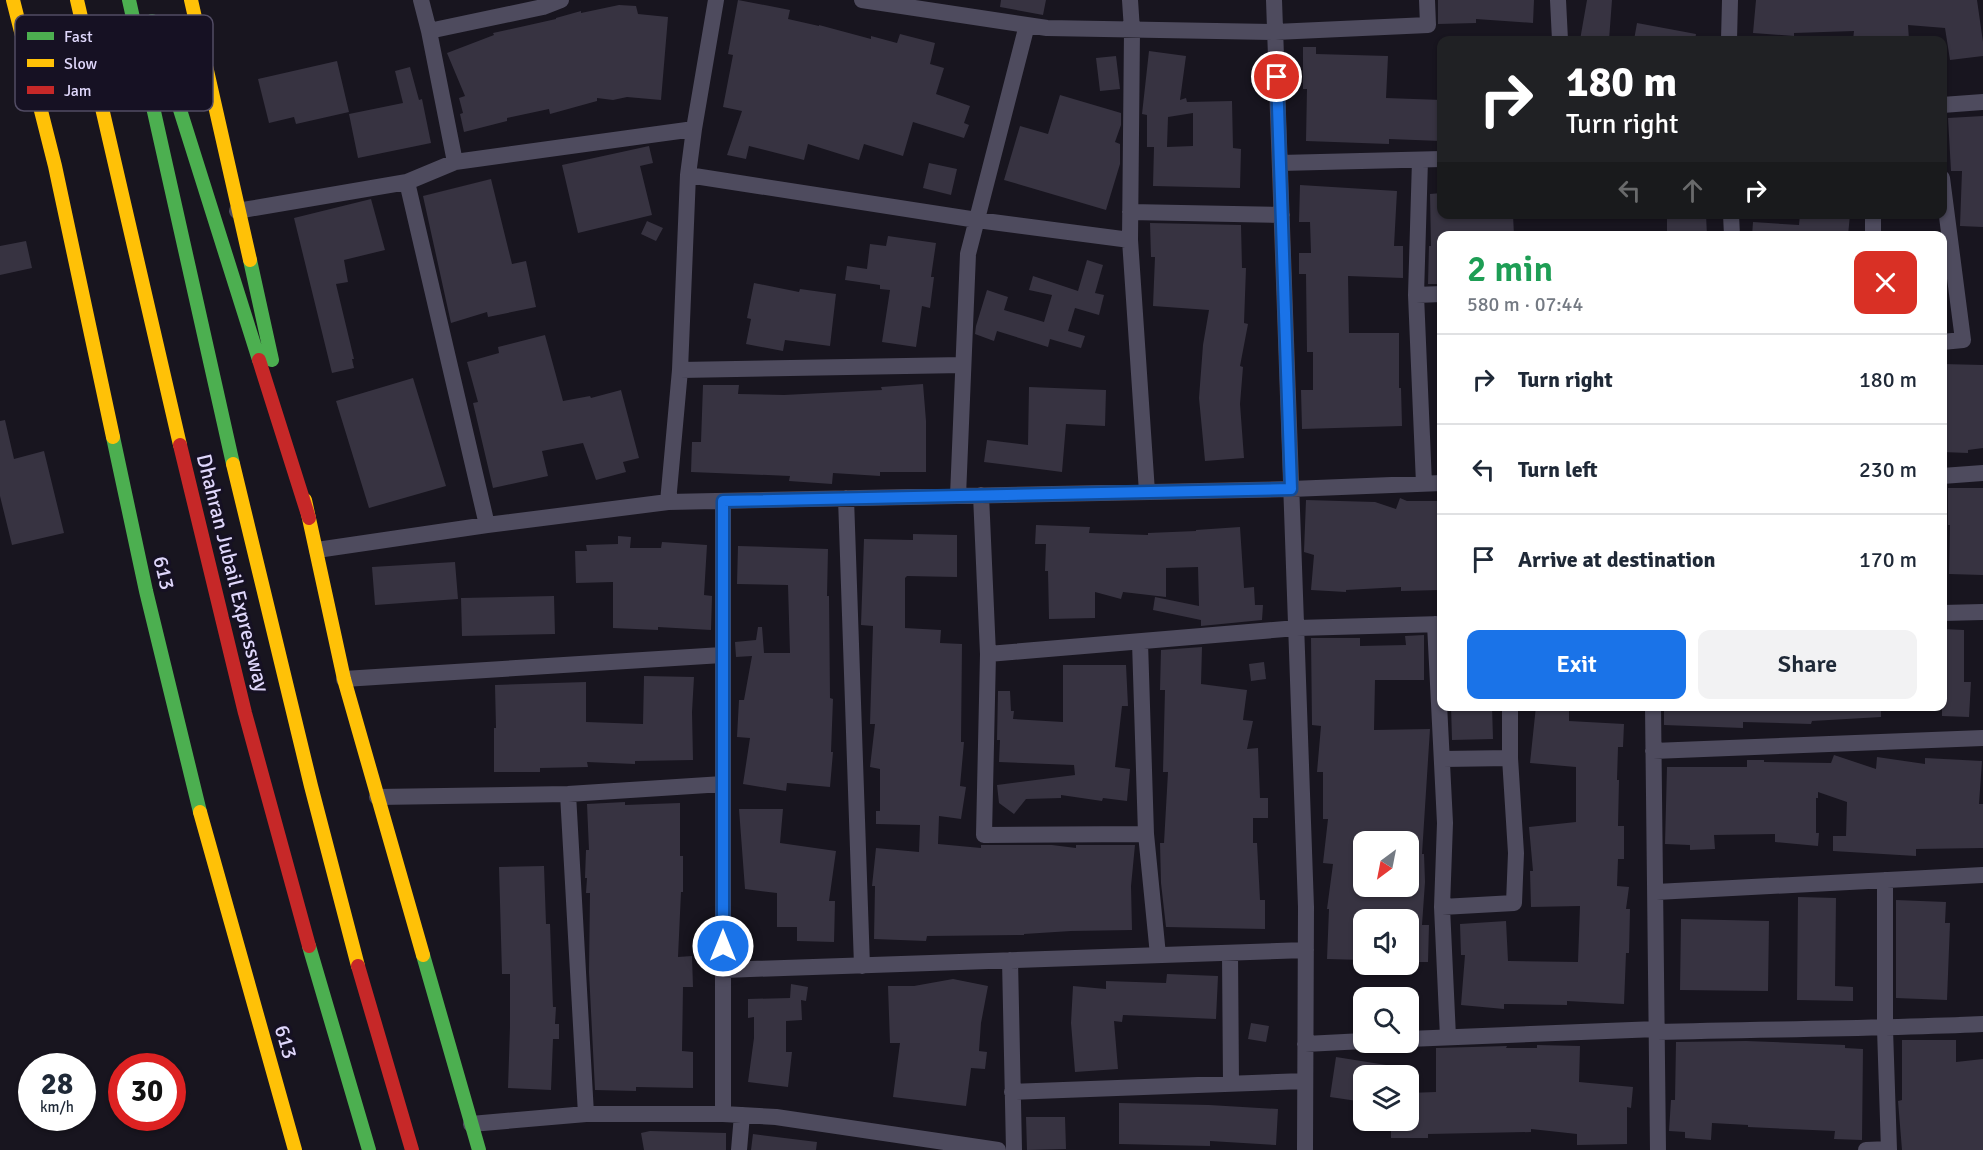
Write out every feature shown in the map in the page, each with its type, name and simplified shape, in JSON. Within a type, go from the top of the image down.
[{"type":"main road","name":"613","points":[[13,0],[17,15]]},
{"type":"main road","name":"Dhahran Jubail Expressway","points":[[77,0],[80,15]]},
{"type":"main road","name":"Dhahran Jubail Expressway","points":[[129,0],[132,15]]},
{"type":"main road","points":[[191,0],[194,15]]},
{"type":"main road","points":[[149,11],[150,15]]},
{"type":"main road","points":[[213,101],[317,550],[344,680],[479,1150]]},
{"type":"main road","name":"613","points":[[41,111],[154,625],[201,815],[295,1150]]},
{"type":"main road","name":"Dhahran Jubail Expressway","points":[[102,111],[230,652],[313,960],[369,1150]]},
{"type":"main road","name":"Dhahran Jubail Expressway","points":[[154,111],[235,474],[303,761],[390,1080],[412,1150]]},
{"type":"main road","points":[[181,111],[309,518]]},
{"type":"street","points":[[421,0],[455,162]]},
{"type":"street","points":[[429,31],[561,0]]},
{"type":"street","points":[[668,502],[680,370],[688,175],[716,0]]},
{"type":"street","points":[[862,0],[1047,28],[1275,32],[1428,25],[1427,0]]},
{"type":"street","points":[[1130,0],[1132,30],[1130,240],[1147,492]]},
{"type":"street","points":[[1274,0],[1297,628],[1306,950],[1305,1150]]},
{"type":"street","points":[[1558,0],[1560,36]]},
{"type":"street","points":[[1729,36],[1730,0]]},
{"type":"street","points":[[958,496],[968,254],[1027,25]]},
{"type":"street","points":[[1947,105],[1983,102]]},
{"type":"street","points":[[237,212],[407,182],[455,162],[694,129]]},
{"type":"street","points":[[1420,159],[1416,295],[1424,484]]},
{"type":"street","points":[[1280,163],[1437,159]]},
{"type":"street","points":[[688,175],[977,220],[1130,240]]},
{"type":"street","points":[[407,182],[487,525]]},
{"type":"street","points":[[1130,212],[1282,215]]},
{"type":"street","points":[[1947,215],[1964,340],[1947,342]]},
{"type":"street","points":[[1416,295],[1437,294]]},
{"type":"street","points":[[680,370],[963,365]]},
{"type":"street","points":[[1947,476],[1983,473]]},
{"type":"street","points":[[317,550],[668,502],[1291,489],[1437,483]]},
{"type":"street","points":[[981,495],[988,654],[984,835],[1146,834]]},
{"type":"street","points":[[846,498],[862,966]]},
{"type":"street","points":[[723,501],[723,1114]]},
{"type":"street","points":[[1947,613],[1983,612]]},
{"type":"street","points":[[988,654],[1297,628],[1437,624]]},
{"type":"street","points":[[1140,642],[1146,834],[1158,956]]},
{"type":"street","points":[[344,680],[722,656]]},
{"type":"street","points":[[1441,711],[1445,823],[1442,907],[1448,1037]]},
{"type":"street","points":[[1442,907],[1514,903],[1516,853],[1510,758],[1510,711]]},
{"type":"street","points":[[1653,711],[1658,1150]]},
{"type":"street","points":[[1653,751],[1983,738]]},
{"type":"street","points":[[1443,759],[1510,758]]},
{"type":"street","points":[[377,797],[568,794],[723,784]]},
{"type":"street","points":[[568,794],[586,1114]]},
{"type":"street","points":[[1656,892],[1983,875]]},
{"type":"street","points":[[1866,1150],[1889,1150],[1885,1029],[1885,880]]},
{"type":"street","points":[[723,970],[1306,950]]},
{"type":"street","points":[[1230,953],[1231,1084]]},
{"type":"street","points":[[1010,960],[1014,1150]]},
{"type":"street","points":[[1419,1038],[1657,1030],[1885,1029],[1983,1024]]},
{"type":"street","points":[[1305,1044],[1353,1042]]},
{"type":"street","points":[[1012,1092],[1305,1081]]},
{"type":"street","points":[[471,1124],[586,1114],[723,1114],[776,1117],[998,1150]]},
{"type":"street","points":[[739,1150],[742,1115]]},
{"type":"building","points":[[738,0],[790,10],[788,19],[871,39],[871,36],[897,43],[900,34],[935,43],[930,64],[944,68],[936,94],[970,106],[964,123],[969,125],[964,138],[913,122],[903,156],[864,144],[859,160],[808,144],[804,160],[749,146],[746,159],[727,155],[742,111],[723,107],[733,55],[728,54]]},
{"type":"building","points":[[1001,0],[1046,0],[1043,15],[1000,7]]},
{"type":"building","points":[[1438,0],[1534,0],[1533,23],[1476,19],[1476,23],[1438,24]]},
{"type":"building","points":[[1587,0],[1612,0],[1609,36],[1581,36]]},
{"type":"building","points":[[1756,0],[1977,0],[1983,56],[1950,60],[1945,28],[1908,25],[1909,36],[1853,36],[1854,31],[1794,33],[1794,36],[1753,33]]},
{"type":"building","points":[[619,5],[636,6],[638,14],[668,17],[661,100],[627,97],[613,100],[597,98],[597,101],[550,114],[549,109],[507,118],[507,121],[464,132],[459,98],[465,96],[447,53],[494,35],[493,33],[581,11],[581,13]]},
{"type":"building","points":[[1637,23],[1696,34],[1696,36],[1635,36]]},
{"type":"building","points":[[1303,47],[1316,47],[1316,54],[1388,56],[1386,98],[1437,100],[1437,141],[1389,139],[1389,144],[1306,141],[1307,89],[1303,89]]},
{"type":"building","points":[[1149,51],[1186,56],[1180,100],[1186,98],[1187,102],[1232,101],[1233,148],[1241,149],[1240,188],[1153,186],[1154,147],[1147,147],[1147,115],[1142,114]],"holes":[[[1193,113],[1193,146],[1167,147],[1168,117]]]},
{"type":"building","points":[[1116,56],[1120,89],[1100,91],[1096,58]]},
{"type":"building","points":[[337,61],[349,112],[296,124],[294,117],[269,123],[258,79]]},
{"type":"building","points":[[410,67],[419,100],[422,99],[431,143],[358,158],[349,114],[403,103],[395,71]]},
{"type":"building","points":[[1060,95],[1121,113],[1121,125],[1115,142],[1120,144],[1120,164],[1106,210],[1004,180],[1020,126],[1048,134]]},
{"type":"building","points":[[1983,116],[1983,227],[1960,226],[1962,171],[1951,171],[1948,118]]},
{"type":"building","points":[[649,146],[653,163],[640,166],[652,215],[578,233],[562,165]]},
{"type":"building","points":[[929,163],[957,169],[951,195],[923,188]]},
{"type":"building","points":[[491,179],[512,264],[526,261],[536,307],[488,317],[487,312],[451,323],[423,196]]},
{"type":"building","points":[[1300,185],[1397,191],[1394,246],[1403,246],[1403,278],[1348,276],[1349,333],[1399,333],[1402,426],[1302,429],[1301,390],[1313,390],[1313,352],[1307,352],[1306,274],[1299,274],[1299,253],[1311,253],[1310,222],[1299,222]]},
{"type":"building","points":[[1437,193],[1437,219],[1513,219],[1514,231],[1437,231],[1437,284],[1428,284],[1429,246],[1431,246],[1430,194]]},
{"type":"building","points":[[371,199],[385,250],[344,260],[348,282],[336,284],[354,359],[352,359],[354,368],[332,373],[294,218]]},
{"type":"building","points":[[1667,219],[1706,219],[1707,231],[1667,231]]},
{"type":"building","points":[[1800,219],[1850,219],[1848,231],[1752,231],[1753,222],[1799,225]]},
{"type":"building","points":[[647,221],[663,228],[656,241],[641,234]]},
{"type":"building","points":[[1150,223],[1241,225],[1242,268],[1246,268],[1244,323],[1248,324],[1240,366],[1243,367],[1240,404],[1244,458],[1205,461],[1199,398],[1203,345],[1209,310],[1153,306],[1155,257],[1151,257]]},
{"type":"building","points":[[888,236],[936,243],[931,277],[934,277],[930,308],[922,306],[916,347],[882,342],[890,290],[880,289],[880,285],[845,280],[847,266],[867,269],[870,244],[886,246]]},
{"type":"building","points":[[26,241],[32,268],[0,275],[0,246]]},
{"type":"building","points":[[1087,260],[1103,265],[1095,293],[1104,295],[1099,315],[1075,308],[1068,331],[1085,336],[1081,348],[1050,339],[1048,347],[997,331],[994,341],[975,334],[987,290],[1008,297],[1004,310],[1044,322],[1052,295],[1029,290],[1033,276],[1078,291]]},
{"type":"building","points":[[754,283],[799,292],[800,289],[836,294],[830,346],[785,340],[783,351],[746,344],[751,319],[747,318]]},
{"type":"building","points":[[545,335],[563,401],[590,396],[591,398],[621,390],[639,458],[623,462],[626,472],[596,480],[583,443],[542,451],[548,476],[493,488],[473,403],[478,402],[467,362],[499,353],[498,347]]},
{"type":"building","points":[[1947,364],[1983,365],[1983,448],[1968,450],[1968,453],[1947,452]]},
{"type":"building","points":[[413,378],[446,486],[369,508],[336,401]]},
{"type":"building","points":[[923,384],[926,472],[880,472],[880,476],[833,473],[832,484],[789,481],[790,476],[691,472],[692,442],[701,442],[703,385],[739,385],[738,394],[784,395],[882,390],[881,387]]},
{"type":"building","points":[[1029,387],[1106,390],[1105,426],[1066,424],[1062,472],[984,462],[987,440],[1028,445]]},
{"type":"building","points":[[5,420],[14,459],[44,451],[64,533],[12,545],[0,496],[0,421]]},
{"type":"building","points":[[1948,488],[1983,488],[1983,575],[1949,574]]},
{"type":"building","points":[[1400,498],[1407,501],[1437,501],[1437,590],[1401,591],[1401,587],[1346,590],[1346,592],[1311,590],[1314,555],[1304,552],[1306,500],[1375,502],[1396,509]]},
{"type":"building","points":[[1036,525],[1090,527],[1089,533],[1148,535],[1148,533],[1240,527],[1244,588],[1254,587],[1255,605],[1263,605],[1262,620],[1201,626],[1201,620],[1153,610],[1155,597],[1199,606],[1198,567],[1166,568],[1166,597],[1123,592],[1121,599],[1095,592],[1095,618],[1049,619],[1048,571],[1045,571],[1046,544],[1035,544]]},
{"type":"building","points":[[913,534],[957,535],[957,577],[907,576],[905,578],[905,628],[941,630],[940,643],[962,644],[961,742],[964,742],[960,786],[966,787],[961,819],[939,816],[938,844],[981,848],[981,845],[1052,845],[1076,848],[1076,845],[1135,845],[1131,886],[1132,930],[1071,931],[1024,935],[927,936],[926,941],[874,939],[875,886],[872,886],[876,848],[919,852],[920,825],[876,824],[876,811],[880,811],[880,769],[870,767],[875,724],[870,724],[873,626],[861,625],[864,539],[913,540]]},
{"type":"building","points":[[618,536],[631,537],[630,548],[661,548],[662,542],[707,545],[704,595],[712,596],[711,630],[658,627],[658,630],[613,628],[613,582],[576,583],[575,551],[587,551],[586,545],[618,544]]},
{"type":"building","points":[[738,546],[828,549],[830,698],[833,699],[831,752],[833,752],[830,787],[787,783],[786,791],[743,784],[750,738],[737,737],[739,700],[744,700],[752,656],[736,657],[735,642],[756,640],[758,627],[762,627],[764,653],[790,653],[788,585],[737,584]]},
{"type":"building","points":[[455,562],[458,599],[375,605],[372,567]]},
{"type":"building","points":[[554,596],[555,634],[462,636],[461,598]]},
{"type":"building","points":[[1947,629],[1964,630],[1964,682],[1971,682],[1969,717],[1942,716],[1942,711],[1947,711]]},
{"type":"building","points":[[1424,635],[1424,680],[1375,680],[1374,730],[1430,729],[1422,854],[1424,854],[1425,882],[1422,925],[1429,925],[1428,962],[1419,962],[1419,909],[1353,909],[1353,960],[1327,959],[1329,909],[1327,909],[1333,864],[1323,863],[1328,819],[1323,819],[1323,772],[1317,772],[1321,726],[1312,725],[1311,638],[1360,638],[1360,646],[1406,645],[1405,636]]},
{"type":"building","points":[[1202,647],[1201,684],[1247,690],[1243,720],[1253,721],[1247,749],[1258,748],[1260,798],[1268,798],[1268,818],[1253,818],[1253,843],[1257,843],[1260,900],[1265,900],[1265,929],[1166,927],[1161,883],[1160,843],[1164,843],[1168,772],[1163,772],[1165,690],[1160,690],[1161,650]]},
{"type":"building","points":[[1264,662],[1266,679],[1251,681],[1249,664]]},
{"type":"building","points":[[1063,665],[1126,665],[1128,706],[1122,706],[1115,767],[1130,769],[1127,801],[1103,798],[1102,801],[1061,795],[1061,798],[1026,799],[1014,814],[999,803],[997,785],[1075,775],[1074,765],[999,762],[998,691],[1010,691],[1011,711],[1014,711],[1013,719],[1063,722]]},
{"type":"building","points":[[644,676],[694,677],[693,760],[635,761],[635,764],[587,762],[588,767],[540,768],[540,772],[494,772],[495,685],[586,682],[586,722],[643,724]]},
{"type":"building","points":[[1451,711],[1492,711],[1493,739],[1452,740]]},
{"type":"building","points":[[1535,711],[1569,711],[1569,721],[1624,724],[1623,747],[1618,747],[1617,780],[1619,780],[1618,826],[1624,826],[1624,859],[1618,859],[1617,886],[1629,887],[1626,909],[1630,909],[1629,953],[1626,953],[1624,1004],[1567,1001],[1567,1005],[1504,1004],[1504,1009],[1461,1005],[1465,955],[1461,955],[1460,924],[1506,921],[1508,961],[1578,962],[1580,906],[1531,907],[1530,871],[1533,871],[1529,827],[1576,822],[1576,767],[1530,763]]},
{"type":"building","points":[[1664,711],[1881,711],[1881,717],[1812,721],[1811,724],[1743,722],[1743,728],[1664,725]]},
{"type":"building","points":[[1834,755],[1876,769],[1877,757],[1925,764],[1925,758],[1982,761],[1979,804],[1983,804],[1983,848],[1916,849],[1916,856],[1833,851],[1833,836],[1846,836],[1847,802],[1818,792],[1816,833],[1819,833],[1818,846],[1775,842],[1775,834],[1714,835],[1715,849],[1690,850],[1690,845],[1665,844],[1667,767],[1747,767],[1747,760],[1831,763]]},
{"type":"building","points":[[625,802],[625,805],[680,803],[683,892],[681,892],[678,957],[692,956],[693,987],[683,987],[682,1051],[693,1052],[693,1088],[636,1087],[636,1091],[595,1090],[589,972],[590,893],[586,893],[587,878],[585,878],[586,850],[589,850],[587,804]]},
{"type":"building","points":[[739,809],[783,809],[780,843],[836,851],[829,901],[835,901],[834,942],[797,941],[797,927],[777,927],[777,893],[745,889]]},
{"type":"building","points":[[544,866],[546,924],[550,924],[553,1007],[556,1007],[555,1024],[559,1024],[559,1039],[553,1039],[551,1090],[508,1088],[510,974],[502,974],[499,867]]},
{"type":"building","points":[[1798,897],[1836,898],[1835,986],[1853,987],[1853,1001],[1797,1000]]},
{"type":"building","points":[[1896,900],[1946,902],[1945,923],[1950,923],[1947,1000],[1896,998]]},
{"type":"building","points":[[1681,919],[1769,921],[1768,991],[1680,990]]},
{"type":"building","points":[[1167,974],[1218,976],[1216,1019],[1123,1015],[1122,1022],[1114,1021],[1118,1069],[1075,1072],[1071,1023],[1073,986],[1106,989],[1106,981],[1166,983]]},
{"type":"building","points":[[953,979],[988,986],[981,1023],[979,1051],[987,1052],[985,1069],[971,1068],[966,1106],[893,1097],[900,1043],[890,1043],[888,986],[914,986]]},
{"type":"building","points":[[791,984],[808,987],[806,1001],[801,1000],[802,1020],[786,1021],[786,1052],[792,1052],[788,1087],[748,1082],[754,1038],[754,1017],[748,1018],[748,999],[790,998]]},
{"type":"building","points":[[1251,1023],[1269,1026],[1266,1042],[1248,1039]]},
{"type":"building","points":[[1902,1040],[1956,1040],[1956,1062],[1983,1059],[1983,1150],[1902,1150],[1898,1101],[1902,1100]]},
{"type":"building","points":[[1746,1041],[1845,1045],[1845,1048],[1863,1049],[1862,1140],[1834,1139],[1835,1131],[1712,1123],[1711,1140],[1685,1138],[1685,1132],[1669,1131],[1671,1100],[1675,1100],[1676,1042]]},
{"type":"building","points":[[1537,1045],[1580,1046],[1579,1082],[1633,1087],[1631,1108],[1627,1107],[1627,1144],[1577,1145],[1577,1134],[1531,1129],[1531,1132],[1428,1134],[1428,1138],[1391,1138],[1391,1131],[1419,1131],[1419,1093],[1436,1092],[1436,1048],[1507,1046],[1506,1048],[1537,1048]]},
{"type":"building","points":[[1336,1057],[1386,1065],[1353,1065],[1353,1100],[1330,1097]]},
{"type":"building","points":[[1119,1103],[1278,1109],[1276,1145],[1210,1141],[1210,1146],[1119,1144]]},
{"type":"building","points":[[1026,1117],[1065,1117],[1066,1149],[1027,1150]]},
{"type":"building","points":[[650,1131],[726,1133],[726,1150],[644,1150],[641,1133]]},
{"type":"building","points":[[753,1134],[817,1142],[816,1150],[751,1150]]},
{"type":"traffic: fast","points":[[129,0],[132,15]]},
{"type":"traffic: fast","points":[[154,111],[233,464]]},
{"type":"traffic: fast","points":[[180,111],[259,360]]},
{"type":"traffic: fast","points":[[250,260],[272,360]]},
{"type":"traffic: fast","points":[[113,437],[146,591],[200,812]]},
{"type":"traffic: fast","points":[[309,946],[369,1150]]},
{"type":"traffic: fast","points":[[423,955],[479,1150]]},
{"type":"traffic: slow","points":[[13,0],[17,15]]},
{"type":"traffic: slow","points":[[77,0],[80,15]]},
{"type":"traffic: slow","points":[[191,0],[194,15]]},
{"type":"traffic: slow","points":[[213,97],[250,260]]},
{"type":"traffic: slow","points":[[41,111],[113,437]]},
{"type":"traffic: slow","points":[[103,111],[180,445]]},
{"type":"traffic: slow","points":[[233,464],[311,786],[358,966]]},
{"type":"traffic: slow","points":[[305,500],[344,679],[423,955]]},
{"type":"traffic: slow","points":[[200,812],[295,1150]]},
{"type":"traffic: jam","points":[[259,360],[309,518]]},
{"type":"traffic: jam","points":[[180,445],[245,713],[309,946]]},
{"type":"traffic: jam","points":[[358,966],[412,1150]]},
{"type":"route","points":[[723,946],[723,501],[1291,489],[1277,77]]}]
